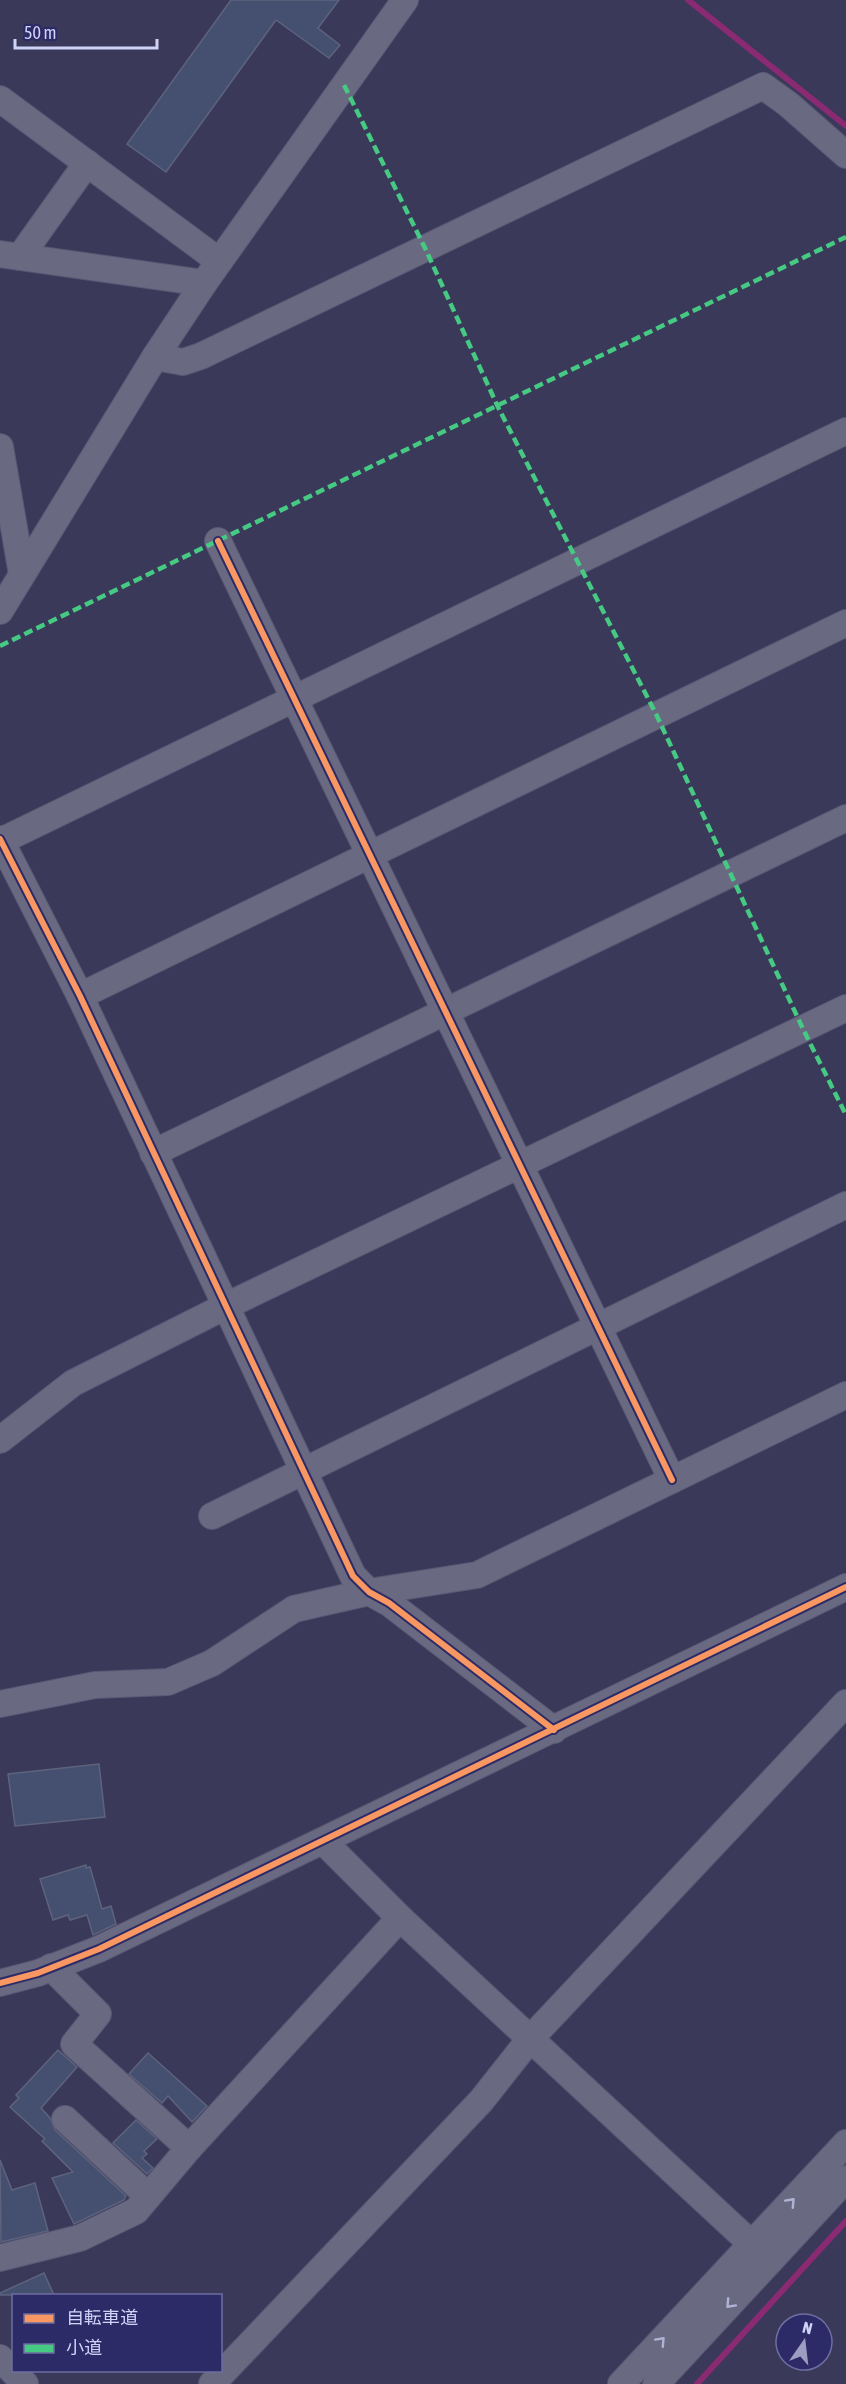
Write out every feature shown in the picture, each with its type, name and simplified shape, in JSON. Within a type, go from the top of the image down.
[{"type":"street","points":[[0,611],[155,357],[204,283],[405,0]]},
{"type":"street","points":[[155,357],[183,362],[201,356],[763,86],[788,104],[846,155]]},
{"type":"street","points":[[0,99],[219,261]]},
{"type":"street","points":[[10,255],[87,163]]},
{"type":"street","points":[[10,255],[204,283]]},
{"type":"street","points":[[554,1730],[389,1603],[369,1592],[353,1576],[224,1307],[80,996],[0,840],[846,431]]},
{"type":"street","points":[[0,447],[22,574]]},
{"type":"street","points":[[218,541],[292,699],[672,1480]]},
{"type":"street","points":[[80,996],[846,622]]},
{"type":"street","points":[[153,1153],[846,818]]},
{"type":"street","points":[[0,1440],[73,1383],[224,1307],[846,1008]]},
{"type":"street","points":[[212,1516],[846,1205]]},
{"type":"street","points":[[0,1704],[95,1685],[168,1682],[212,1663],[294,1609],[369,1592],[477,1575],[846,1395]]},
{"type":"street","points":[[0,1983],[99,1949],[846,1587]]},
{"type":"street","points":[[212,2384],[481,2101],[530,2039],[846,1703]]},
{"type":"street","points":[[323,1841],[400,1918],[760,2253]]},
{"type":"street","points":[[0,2258],[80,2238],[136,2211],[189,2148],[400,1918]]},
{"type":"street","points":[[51,1967],[99,2014],[74,2044],[189,2148]]},
{"type":"street","points":[[65,2119],[148,2196]]},
{"type":"street","points":[[656,2384],[846,2144]]},
{"type":"street","points":[[621,2384],[760,2253],[846,2179]]},
{"type":"street","points":[[0,2358],[12,2370]]},
{"type":"street","points":[[13,2372],[25,2384]]},
{"type":"building","points":[[231,0],[339,0],[318,28],[340,45],[329,58],[276,20],[166,172],[127,144]]},
{"type":"building","points":[[99,1764],[105,1817],[15,1826],[8,1774]]},
{"type":"building","points":[[86,1865],[86,1868],[90,1867],[102,1909],[111,1906],[116,1924],[93,1935],[87,1915],[70,1920],[68,1915],[53,1920],[40,1879]]},
{"type":"building","points":[[58,2050],[77,2067],[41,2108],[50,2118],[55,2130],[126,2196],[124,2200],[74,2224],[52,2178],[73,2172],[42,2141],[45,2139],[10,2107],[19,2098],[16,2095]]},
{"type":"building","points":[[148,2053],[207,2106],[192,2122],[168,2096],[162,2103],[129,2074]]},
{"type":"building","points":[[136,2120],[157,2139],[144,2151],[147,2154],[142,2158],[153,2168],[147,2174],[113,2143]]},
{"type":"building","points":[[0,2160],[12,2190],[35,2183],[48,2231],[1,2242]]},
{"type":"building","points":[[44,2273],[54,2294],[0,2295]]},
{"type":"waterway","points":[[688,0],[846,126]]},
{"type":"waterway","points":[[697,2384],[846,2221]]},
{"type":"marked path","points":[[344,85],[425,248],[498,407],[656,714],[803,1029],[846,1115]]},
{"type":"marked path","points":[[0,646],[846,237]]},
{"type":"cycle path","points":[[218,541],[672,1480]]},
{"type":"cycle path","points":[[0,839],[80,996],[353,1576],[369,1592],[389,1603],[554,1730]]},
{"type":"cycle path","points":[[0,1983],[38,1973],[99,1949],[846,1587]]}]
